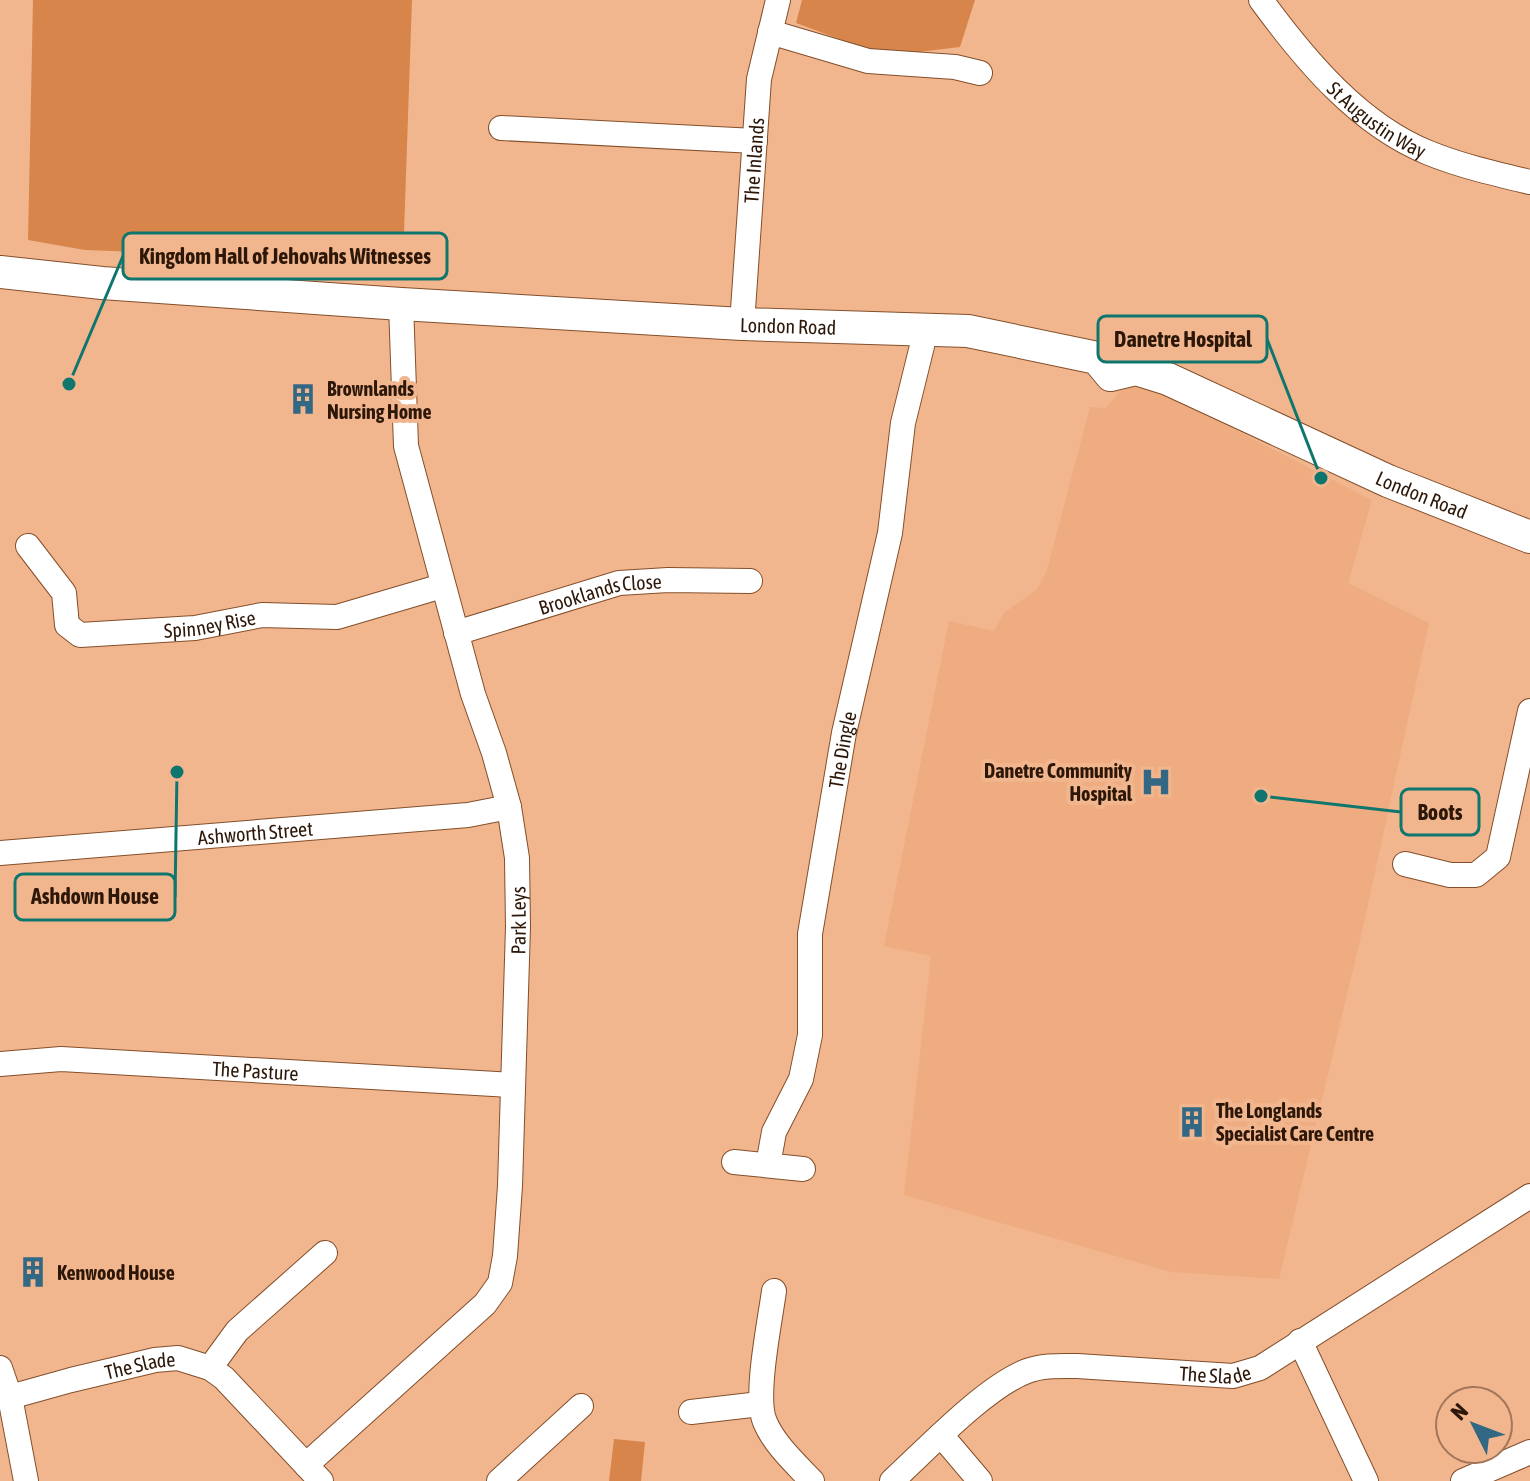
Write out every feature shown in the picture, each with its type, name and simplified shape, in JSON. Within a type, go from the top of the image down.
[{"type":"main road","name":"London Road","points":[[0,272],[102,283],[401,304],[742,324],[968,331],[1097,358],[1111,375],[1136,369],[1168,379],[1388,481],[1530,537]]},
{"type":"street","name":"The Inlands","points":[[742,324],[759,79],[778,0]]},
{"type":"street","name":"St Augustin Way","points":[[1261,0],[1334,87],[1360,112],[1428,153],[1486,172],[1530,182]]},
{"type":"street","points":[[770,32],[868,61],[955,67],[980,73]]},
{"type":"street","points":[[501,128],[755,141]]},
{"type":"street","name":"Park Leys","points":[[314,1473],[485,1304],[500,1283],[505,1256],[518,927],[517,858],[509,807],[442,586],[406,446],[401,304]]},
{"type":"street","name":"The Dingle","points":[[768,1165],[774,1132],[801,1079],[810,1035],[810,934],[844,733],[890,533],[903,423],[923,342],[920,331]]},
{"type":"street","name":"Spinney Rise","points":[[28,546],[64,593],[67,625],[80,635],[195,628],[262,615],[337,617],[442,586]]},
{"type":"street","name":"Brooklands Close","points":[[456,633],[619,583],[750,581]]},
{"type":"street","points":[[1405,864],[1450,875],[1476,875],[1498,857],[1530,711]]},
{"type":"street","name":"Ashworth Street","points":[[0,853],[468,815],[509,807]]},
{"type":"street","name":"The Pasture","points":[[0,1064],[61,1059],[512,1085]]},
{"type":"street","points":[[734,1162],[803,1169]]},
{"type":"street","name":"The Slade","points":[[892,1481],[1003,1383],[1029,1370],[1054,1365],[1233,1376],[1260,1368],[1530,1196]]},
{"type":"street","points":[[210,1368],[237,1331],[325,1253]]},
{"type":"street","points":[[774,1291],[760,1404],[765,1423],[812,1481]]},
{"type":"street","points":[[1300,1341],[1366,1481]]},
{"type":"street","name":"The Slade","points":[[10,1397],[155,1360],[178,1358],[210,1368],[224,1378],[314,1473]]},
{"type":"street","points":[[0,1368],[10,1397],[26,1481]]},
{"type":"street","points":[[691,1412],[760,1404]]},
{"type":"street","points":[[499,1481],[581,1406]]},
{"type":"street","points":[[941,1435],[980,1481]]},
{"type":"street","points":[[1463,1481],[1530,1452]]},
{"type":"shaded area","points":[[33,0],[412,0],[403,262],[85,250],[28,240]]},
{"type":"shaded area","points":[[802,0],[975,0],[960,47],[885,56],[796,23]]},
{"type":"shaded area","name":"Danetre Community Hospital","points":[[1144,383],[1372,500],[1348,583],[1429,623],[1362,932],[1279,1279],[1171,1272],[904,1195],[931,956],[884,946],[949,621],[994,631],[1004,613],[1037,589],[1047,570],[1090,407],[1106,408],[1120,391]]},
{"type":"shaded area","points":[[614,1439],[645,1442],[641,1481],[609,1481]]},
{"type":"place","name":"Kingdom Hall of Jehovahs Witnesses","points":[[69,384]]},
{"type":"place","name":"Brownlands Nursing Home","points":[[303,399]]},
{"type":"place","name":"Danetre Hospital","points":[[1321,478]]},
{"type":"place","name":"Ashdown House","points":[[177,772]]},
{"type":"place","name":"Danetre Community Hospital","points":[[1156,782]]},
{"type":"place","name":"Boots","points":[[1261,796]]},
{"type":"place","name":"The Longlands Specialist Care Centre","points":[[1192,1122]]},
{"type":"place","name":"Kenwood House","points":[[33,1272]]}]
